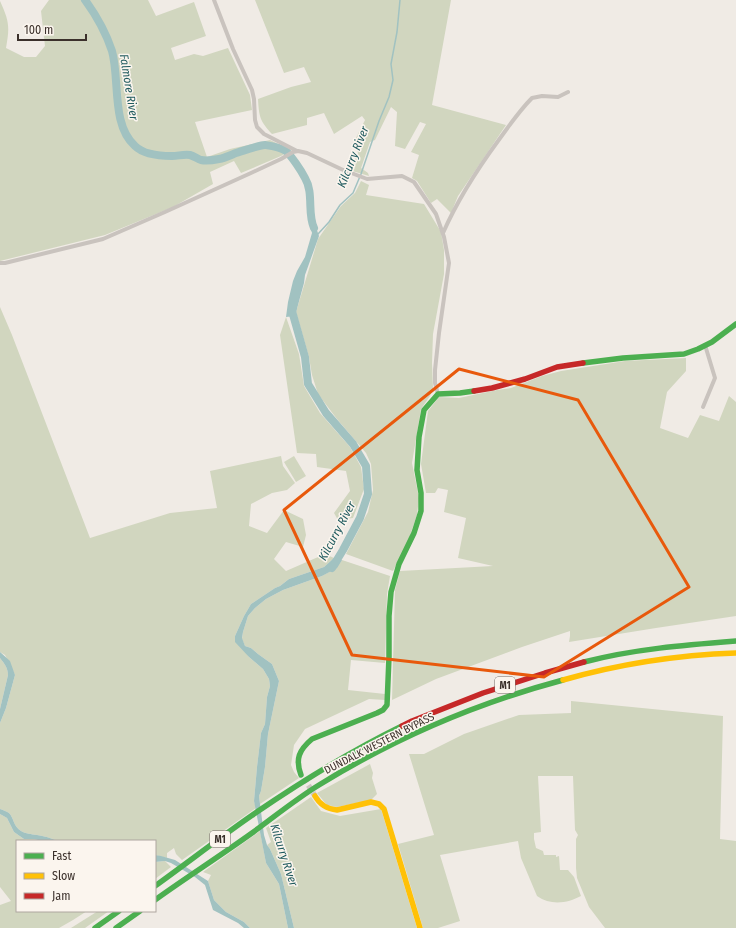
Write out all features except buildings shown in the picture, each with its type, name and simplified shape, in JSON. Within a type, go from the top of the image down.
[{"type":"main road","points":[[301,775],[298,757],[305,744],[312,739],[372,716],[383,710],[387,705],[391,592],[399,564],[414,532],[421,512],[421,492],[417,470],[419,437],[424,410],[434,398],[438,394],[452,395],[475,392],[526,379],[539,373],[561,367],[610,360],[684,354],[694,351],[715,340],[736,324]]},
{"type":"main road","name":"DUNDALK WESTERN BYPASS","points":[[156,885],[264,807],[334,763],[412,721],[483,693],[545,673],[590,661],[684,645],[736,641]]},
{"type":"main road","name":"DUNDALK WESTERN BYPASS","points":[[156,899],[306,794],[359,762],[433,725],[498,700],[560,680],[656,660],[736,653]]},
{"type":"main road","points":[[315,796],[322,805],[337,810],[372,802],[380,804],[384,809],[420,928]]},
{"type":"main road","points":[[95,928],[118,912]]},
{"type":"main road","points":[[116,928],[139,912]]},
{"type":"street","points":[[214,0],[233,49],[252,90],[255,120],[257,127],[264,134],[298,151],[307,153],[367,179],[402,176],[414,182],[436,214],[443,233],[449,263],[435,370],[435,383],[438,394]]},
{"type":"street","points":[[443,233],[466,187],[518,113],[532,98],[542,96],[558,97],[568,92]]},
{"type":"street","points":[[0,263],[103,239],[298,151]]},
{"type":"street","points":[[703,407],[715,378],[705,345]]},
{"type":"highlighted area","points":[[459,369],[578,400],[689,587],[544,677],[352,655],[284,510]]},
{"type":"green space","points":[[49,0],[148,0],[156,16],[194,2],[206,36],[171,48],[175,60],[194,54],[203,56],[228,48],[250,95],[252,110],[195,122],[207,157],[230,149],[270,140],[291,150],[281,156],[241,173],[234,161],[210,172],[213,184],[173,207],[105,235],[0,261],[0,1],[8,24],[6,48],[24,57],[36,57],[45,46],[41,11]]},
{"type":"green space","points":[[255,0],[451,0],[432,105],[506,125],[458,196],[451,213],[437,199],[431,203],[417,181],[412,178],[419,155],[411,152],[426,124],[420,122],[405,149],[395,146],[397,112],[391,107],[375,140],[370,142],[361,168],[368,173],[369,176],[349,170],[358,153],[355,140],[365,120],[362,116],[334,134],[324,113],[307,118],[307,125],[272,134],[265,126],[261,118],[258,99],[291,87],[311,82],[304,67],[284,73]]},
{"type":"green space","points":[[361,181],[369,185],[366,195],[424,204],[441,232],[444,250],[444,274],[433,334],[433,389],[421,409],[412,463],[419,498],[417,515],[408,541],[393,571],[346,554],[368,512],[373,490],[371,464],[366,453],[318,394],[296,312],[318,239],[341,206],[355,193]]},
{"type":"green space","points":[[0,307],[90,538],[170,513],[217,508],[210,471],[281,456],[283,466],[295,483],[287,490],[272,493],[251,504],[249,526],[267,533],[284,510],[303,519],[306,535],[303,547],[286,542],[274,559],[286,571],[325,554],[334,558],[324,567],[289,579],[275,588],[251,604],[244,616],[235,636],[249,657],[263,669],[269,679],[270,686],[267,697],[265,724],[261,733],[257,767],[254,801],[256,808],[182,860],[176,854],[174,848],[167,853],[167,858],[156,855],[156,840],[55,840],[27,833],[16,827],[9,813],[0,809],[0,723],[6,708],[15,675],[5,655],[0,652]]},
{"type":"green space","points":[[286,317],[299,354],[304,386],[320,413],[350,447],[361,467],[364,489],[353,518],[338,520],[334,513],[350,491],[346,471],[317,467],[316,454],[297,453],[280,335]]},
{"type":"green space","points":[[686,358],[686,371],[667,392],[660,428],[688,438],[700,415],[719,421],[729,396],[736,402],[736,616],[569,642],[570,631],[436,679],[392,700],[395,590],[400,571],[493,566],[458,558],[466,518],[444,512],[448,490],[438,488],[435,493],[426,493],[421,464],[428,411],[439,397],[459,398],[511,388],[542,376],[561,371],[625,361]]},
{"type":"green space","points":[[294,456],[306,476],[296,482],[284,462]]},
{"type":"green space","points":[[342,560],[390,576],[387,594],[385,663],[351,660],[348,690],[385,694],[385,700],[369,699],[305,729],[294,745],[291,765],[299,778],[260,804],[259,796],[265,767],[268,734],[279,681],[272,664],[251,648],[245,646],[242,639],[248,616],[266,599],[283,590],[322,576],[336,568]]},
{"type":"green space","points":[[0,658],[7,668],[8,675],[0,709]]},
{"type":"green space","points":[[571,701],[723,716],[720,839],[736,841],[736,928],[605,928],[589,907],[577,878],[576,839],[578,835],[575,830],[573,776],[538,776],[541,832],[534,833],[536,848],[543,851],[544,855],[559,856],[560,870],[568,870],[574,877],[581,896],[565,902],[554,902],[537,896],[521,858],[518,841],[440,855],[460,921],[438,928],[423,928],[398,844],[434,835],[409,754],[424,754],[464,734],[519,715],[571,713]]},
{"type":"green space","points":[[370,764],[373,773],[372,778],[377,794],[371,800],[337,807],[327,805],[317,793]]},
{"type":"green space","points":[[311,797],[321,811],[340,816],[381,809],[417,928],[294,928],[281,874],[267,845],[271,842],[266,828]]},
{"type":"green space","points":[[0,814],[7,818],[14,832],[24,839],[38,840],[16,840],[16,912],[85,912],[59,928],[0,928],[0,905],[11,901],[0,887]]},
{"type":"green space","points":[[260,831],[266,863],[279,884],[288,928],[250,928],[244,922],[226,912],[214,900],[208,881],[211,875],[203,872]]},
{"type":"green space","points":[[165,861],[171,867],[156,878],[156,862]]},
{"type":"green space","points":[[96,912],[108,912],[85,928],[71,928]]},
{"type":"water","points":[[313,219],[319,236],[305,275],[295,316],[286,317],[293,281],[305,257],[312,233],[309,220]]},
{"type":"water","points":[[334,558],[342,560],[337,568],[322,576],[283,590],[266,599],[255,608],[248,616],[242,638],[245,646],[251,648],[272,664],[279,681],[268,734],[265,767],[259,796],[264,835],[267,845],[281,874],[294,928],[288,928],[279,884],[266,863],[254,801],[261,733],[265,724],[267,697],[270,686],[269,679],[263,669],[235,642],[235,636],[251,604],[289,579],[324,567]]},
{"type":"water","points":[[0,652],[10,661],[15,675],[6,708],[0,723],[0,709],[8,672],[0,658]]},
{"type":"water","points":[[0,809],[9,813],[16,827],[21,831],[56,840],[24,839],[14,832],[7,818],[0,814]]},
{"type":"water","points":[[156,855],[175,860],[208,881],[214,900],[226,912],[244,922],[250,928],[244,928],[238,923],[213,910],[205,885],[195,877],[165,861],[156,862]]},
{"type":"waterway","name":"Falmore River","points":[[85,0],[100,24],[112,51],[119,114],[122,126],[127,137],[138,149],[157,155],[190,155],[201,160],[221,159],[262,145],[273,146],[284,150],[296,164],[308,184],[311,216],[314,228]]},
{"type":"waterway","name":"Kilcurry River","points":[[318,234],[329,222],[340,205],[353,193],[389,97],[393,80],[391,64],[397,32],[400,0]]},
{"type":"waterway","name":"Kilcurry River","points":[[293,307],[292,311],[305,357],[308,384],[326,413],[353,444],[366,466],[368,494],[360,518],[332,568]]},
{"type":"tunnel","points":[[304,778],[315,796]]},
{"type":"traffic: fast","points":[[583,363],[623,358],[684,354],[712,342],[736,324]]},
{"type":"traffic: fast","points":[[301,775],[298,764],[299,755],[312,739],[377,713],[383,710],[387,705],[391,592],[399,564],[414,533],[421,511],[421,493],[417,470],[419,437],[424,410],[438,394],[474,391]]},
{"type":"traffic: fast","points":[[584,662],[641,651],[736,641]]},
{"type":"traffic: fast","points":[[156,899],[240,842],[310,790],[377,752],[407,737],[468,711],[531,689],[563,680]]},
{"type":"traffic: fast","points":[[156,885],[287,792],[344,757],[402,726]]},
{"type":"traffic: fast","points":[[95,928],[118,912]]},
{"type":"traffic: fast","points":[[116,928],[139,912]]},
{"type":"traffic: slow","points":[[563,680],[606,669],[649,661],[736,653]]},
{"type":"traffic: slow","points":[[315,796],[327,808],[337,810],[371,802],[379,804],[384,809],[420,928]]},
{"type":"traffic: jam","points":[[474,391],[492,388],[525,379],[557,367],[583,363]]},
{"type":"traffic: jam","points":[[402,726],[483,693],[584,662]]}]
